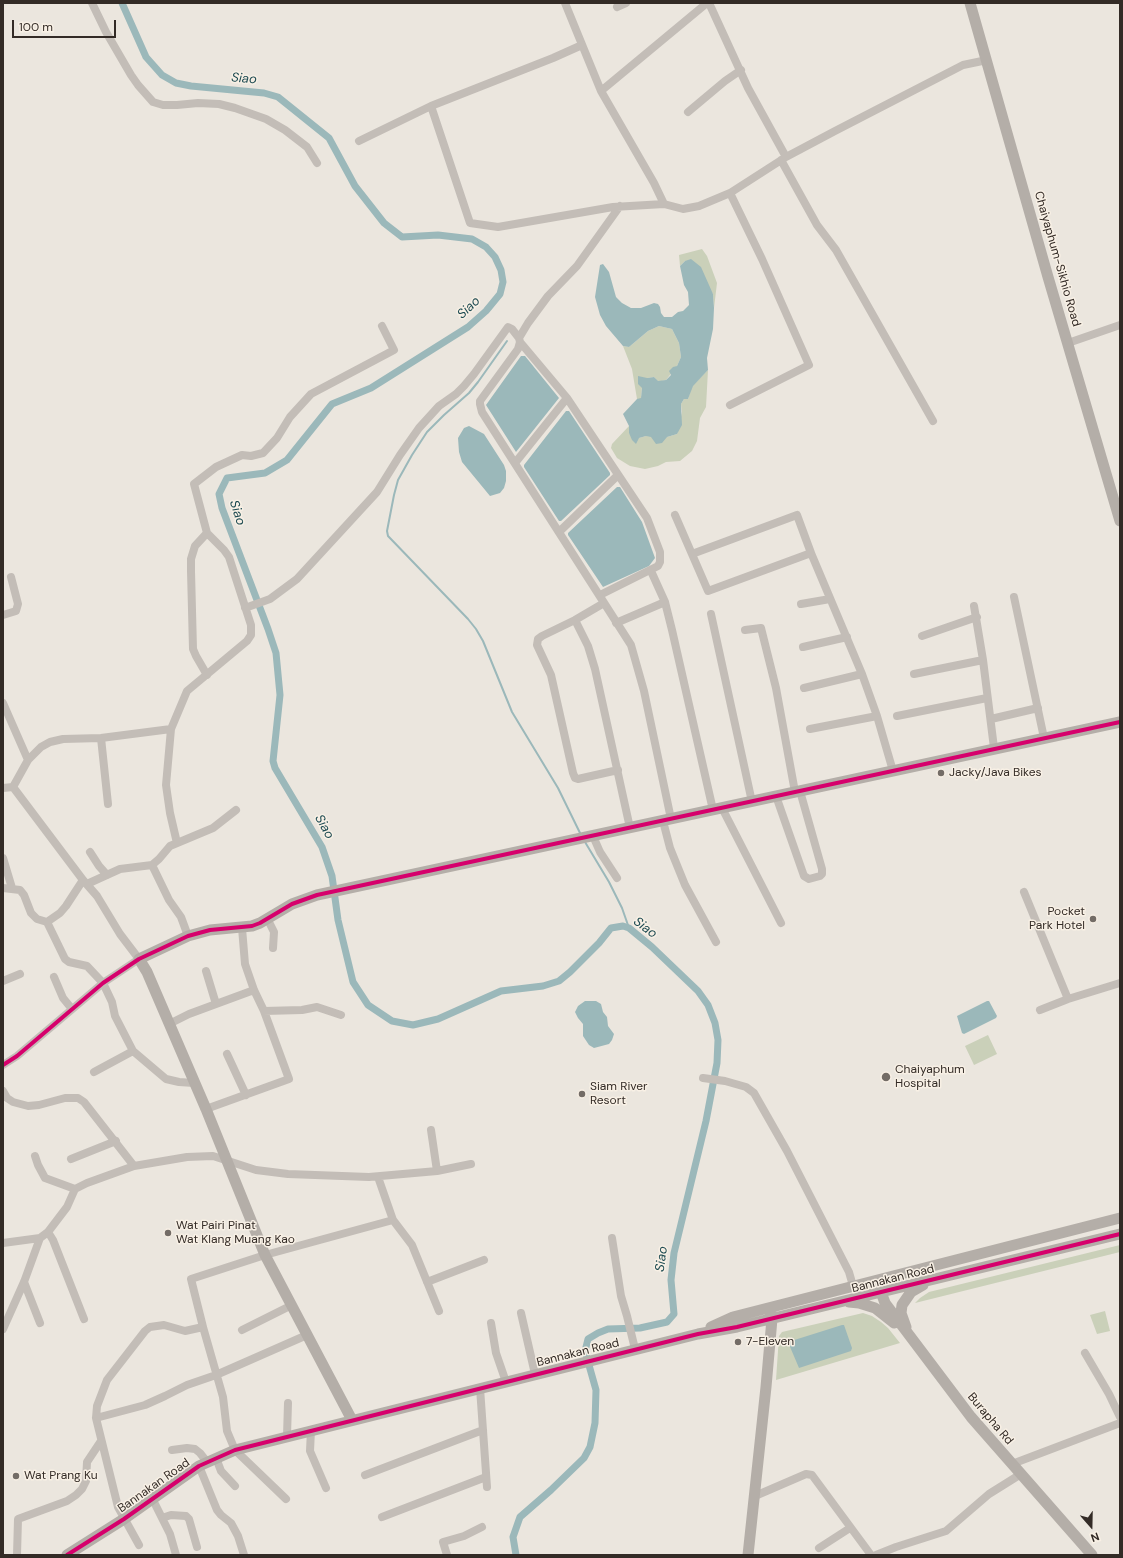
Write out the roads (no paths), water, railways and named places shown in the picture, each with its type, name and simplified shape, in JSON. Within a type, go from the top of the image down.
[{"type":"street","points":[[92,3],[106,32],[131,75],[152,102],[163,105],[198,102],[219,104],[266,119],[285,130],[307,147],[317,163]]},
{"type":"street","points":[[565,3],[601,91],[654,182],[664,204]]},
{"type":"street","points":[[617,7],[626,3]]},
{"type":"street","points":[[601,91],[708,3],[741,70],[748,88],[817,225],[836,250],[933,421]]},
{"type":"street","name":"Chaiyaphum-Sikhio Road","points":[[970,3],[1048,278],[1120,521]]},
{"type":"street","points":[[359,141],[431,106],[582,45]]},
{"type":"street","points":[[431,106],[470,223],[498,227],[554,216],[620,206],[664,204],[682,209],[700,206],[730,193],[784,159],[963,65],[987,60]]},
{"type":"street","points":[[688,112],[725,81],[741,70]]},
{"type":"street","points":[[730,193],[762,259],[809,365],[730,405]]},
{"type":"street","points":[[620,206],[577,266],[548,296],[517,336],[518,349],[480,401],[480,404],[482,412],[631,645],[644,691],[667,820],[670,848],[685,885],[716,942]]},
{"type":"street","points":[[1068,343],[1120,324]]},
{"type":"street","points":[[178,843],[170,813],[166,785],[171,729],[187,690],[248,641],[251,635],[252,625],[229,557],[207,533],[194,484],[216,467],[242,455],[251,456],[263,453],[277,438],[290,416],[311,394],[394,350],[382,326]]},
{"type":"street","points":[[246,607],[270,599],[297,579],[377,492],[419,428],[439,406],[456,394],[464,386],[508,327],[568,398],[647,518],[660,552],[660,562],[658,566],[651,571],[600,595]]},
{"type":"street","points":[[515,463],[568,398]]},
{"type":"street","points":[[559,532],[618,475]]},
{"type":"street","points":[[675,514],[708,591],[811,553]]},
{"type":"street","points":[[692,554],[797,515],[811,553],[862,674],[877,716],[893,771]]},
{"type":"street","points":[[207,533],[195,546],[191,559],[193,649],[207,675]]},
{"type":"street","points":[[651,571],[665,602],[717,809],[781,923]]},
{"type":"street","points":[[3,615],[16,611],[18,604],[11,577]]},
{"type":"street","points":[[1014,597],[1044,738]]},
{"type":"street","points":[[802,604],[830,599]]},
{"type":"street","points":[[616,623],[665,602]]},
{"type":"street","points":[[604,603],[575,620],[542,636],[537,642],[550,675],[575,778],[578,779],[618,770]]},
{"type":"street","points":[[974,606],[983,660],[994,748]]},
{"type":"street","points":[[711,614],[752,802]]},
{"type":"street","points":[[922,636],[976,618]]},
{"type":"street","points":[[575,620],[588,646],[595,669],[630,828]]},
{"type":"street","points":[[745,630],[760,628],[776,688],[798,792],[822,869],[820,876],[809,879],[804,876],[776,796]]},
{"type":"street","points":[[803,646],[847,637]]},
{"type":"street","points":[[914,674],[983,660]]},
{"type":"street","points":[[804,688],[862,674]]},
{"type":"street","points":[[897,716],[987,698]]},
{"type":"street","points":[[3,703],[28,760]]},
{"type":"street","points":[[991,719],[1038,708]]},
{"type":"street","points":[[810,729],[877,716]]},
{"type":"street","points":[[3,1063],[22,1051],[103,983],[139,959],[188,936],[210,930],[252,926],[292,904],[317,895],[575,841],[994,748],[1120,722]]},
{"type":"street","points":[[13,787],[28,760],[41,747],[56,739],[101,738],[171,729]]},
{"type":"street","points":[[101,738],[108,804]]},
{"type":"street","points":[[3,788],[13,787]]},
{"type":"street","points":[[13,787],[97,896],[120,934],[147,972],[206,1109],[265,1255],[352,1420]]},
{"type":"street","points":[[47,922],[60,913],[85,882],[120,869],[152,865],[170,846],[213,828],[236,810]]},
{"type":"street","points":[[591,837],[617,878]]},
{"type":"street","points":[[90,852],[98,866],[106,874]]},
{"type":"street","points":[[3,858],[12,888]]},
{"type":"street","points":[[152,865],[166,895],[181,917],[188,936]]},
{"type":"street","points":[[3,888],[20,890],[24,895],[31,913],[35,917],[47,922],[65,960],[87,966],[103,983],[112,1002],[115,1016],[133,1051],[166,1079],[194,1083]]},
{"type":"street","points":[[1024,892],[1068,1000]]},
{"type":"street","points":[[267,918],[274,932],[275,937],[273,948]]},
{"type":"street","points":[[206,1109],[289,1079],[245,964],[242,928]]},
{"type":"street","points":[[206,971],[216,1004]]},
{"type":"street","points":[[3,981],[20,974]]},
{"type":"street","points":[[54,977],[63,998],[72,1008]]},
{"type":"street","points":[[1040,1010],[1120,983]]},
{"type":"street","points":[[169,1024],[254,990]]},
{"type":"street","points":[[264,1011],[302,1010],[317,1007],[341,1015]]},
{"type":"street","points":[[94,1072],[133,1051]]},
{"type":"street","points":[[227,1054],[246,1095]]},
{"type":"street","points":[[703,1078],[725,1081],[746,1087],[754,1093],[787,1151],[849,1272],[854,1286]]},
{"type":"street","points":[[3,1091],[7,1098],[13,1102],[28,1106],[39,1105],[65,1098],[78,1098],[84,1102],[116,1141],[134,1166]]},
{"type":"street","points":[[431,1130],[437,1171]]},
{"type":"street","points":[[71,1159],[116,1141]]},
{"type":"street","points":[[35,1156],[38,1165],[46,1178],[75,1189]]},
{"type":"street","points":[[3,1242],[40,1238],[48,1232],[67,1207],[75,1189],[87,1183],[134,1166],[187,1157],[213,1156],[256,1170],[296,1174],[378,1177],[437,1171],[471,1164]]},
{"type":"street","points":[[378,1177],[394,1220],[412,1245],[439,1310]]},
{"type":"street","name":"Bannakan Road","points":[[67,1555],[153,1500],[207,1462],[235,1450],[600,1358],[634,1344],[737,1327],[771,1313],[854,1286],[1120,1218]]},
{"type":"street","points":[[286,1499],[235,1450],[227,1431],[223,1397],[191,1279],[265,1255],[394,1220]]},
{"type":"street","points":[[1084,1228],[1088,1242]]},
{"type":"street","points":[[48,1232],[53,1240],[84,1319]]},
{"type":"street","name":"Bannakan Road","points":[[771,1313],[843,1302],[1120,1234]]},
{"type":"street","points":[[3,1329],[24,1282],[40,1238]]},
{"type":"street","points":[[612,1238],[621,1296],[628,1316],[634,1344]]},
{"type":"street","points":[[427,1282],[484,1260]]},
{"type":"street","points":[[956,1260],[960,1273]]},
{"type":"street","points":[[909,1336],[903,1320],[902,1305],[911,1292],[936,1279]]},
{"type":"street","points":[[878,1280],[881,1292]]},
{"type":"street","points":[[24,1282],[40,1323]]},
{"type":"street","name":"Burapha Rd","points":[[881,1292],[885,1303],[966,1412],[1092,1555]]},
{"type":"street","points":[[843,1302],[859,1303],[875,1308],[909,1336]]},
{"type":"street","points":[[242,1330],[292,1305]]},
{"type":"street","points":[[520,1313],[535,1374]]},
{"type":"street","points":[[748,1555],[755,1496],[771,1313]]},
{"type":"street","points":[[491,1323],[496,1353],[506,1382]]},
{"type":"street","points":[[139,1545],[118,1507],[96,1418],[97,1406],[107,1380],[145,1331],[150,1327],[164,1324],[185,1331],[203,1327]]},
{"type":"street","points":[[96,1418],[145,1404],[307,1335]]},
{"type":"street","points":[[1085,1353],[1109,1394],[1120,1417]]},
{"type":"street","points":[[480,1388],[487,1487]]},
{"type":"street","points":[[287,1436],[288,1403]]},
{"type":"street","points":[[1012,1464],[1120,1423]]},
{"type":"street","points":[[311,1430],[310,1451],[326,1488]]},
{"type":"street","points":[[365,1475],[483,1430]]},
{"type":"street","points":[[17,1555],[18,1519],[67,1501],[82,1490],[86,1481],[87,1462],[101,1441]]},
{"type":"street","points":[[172,1450],[195,1448],[207,1462],[222,1471],[234,1486]]},
{"type":"street","points":[[207,1462],[217,1510],[221,1516],[231,1524],[238,1536],[244,1555]]},
{"type":"street","points":[[755,1496],[806,1474],[812,1475],[871,1555]]},
{"type":"street","points":[[876,1555],[946,1531],[988,1494],[1020,1474]]},
{"type":"street","points":[[382,1517],[486,1478]]},
{"type":"street","points":[[153,1500],[170,1534],[176,1555]]},
{"type":"street","points":[[162,1518],[171,1516],[186,1516],[189,1519],[197,1547]]},
{"type":"street","points":[[447,1555],[443,1542],[464,1536],[482,1527]]},
{"type":"street","points":[[819,1548],[850,1528]]},
{"type":"water","points":[[691,259],[701,267],[713,294],[713,329],[707,358],[708,370],[693,386],[688,399],[684,399],[681,404],[682,425],[677,434],[667,437],[662,443],[656,444],[651,437],[646,436],[639,438],[636,444],[632,440],[629,433],[629,426],[623,414],[637,399],[641,398],[642,388],[638,384],[638,376],[647,378],[654,377],[658,381],[666,380],[671,375],[669,371],[673,367],[677,366],[681,357],[679,343],[672,329],[659,326],[648,331],[629,347],[623,346],[606,326],[600,315],[595,297],[600,265],[603,264],[609,272],[616,297],[622,303],[631,308],[641,308],[654,303],[658,304],[664,317],[672,317],[678,312],[683,311],[689,305],[688,292],[684,285],[680,266],[685,261]]},
{"type":"water","points":[[521,356],[525,356],[559,398],[516,452],[486,405]]},
{"type":"water","points":[[566,411],[569,411],[610,475],[561,521],[559,521],[524,465]]},
{"type":"water","points":[[469,426],[484,434],[504,465],[506,471],[506,481],[504,488],[500,493],[490,496],[462,462],[459,452],[458,438],[464,428]]},
{"type":"water","points":[[617,487],[620,487],[642,522],[655,558],[649,566],[603,587],[568,533]]},
{"type":"water","points":[[585,1001],[596,1001],[601,1004],[603,1012],[607,1017],[608,1026],[614,1034],[609,1044],[594,1048],[589,1045],[583,1036],[583,1024],[575,1012],[578,1006]]},
{"type":"water","points":[[989,1001],[997,1016],[996,1018],[964,1034],[962,1033],[957,1016]]},
{"type":"water","points":[[844,1325],[852,1348],[851,1351],[799,1368],[788,1342]]},
{"type":"waterway","name":"Siao","points":[[122,3],[146,57],[162,75],[176,83],[191,86],[264,93],[278,97],[329,138],[355,186],[384,223],[402,237],[438,235],[472,239],[486,247],[495,257],[501,270],[503,282],[500,294],[486,311],[468,327],[371,388],[332,404],[287,460],[265,473],[227,478],[219,494],[222,508],[276,653],[280,695],[273,761],[275,768],[322,847],[332,876],[338,920],[353,982],[368,1005],[392,1021],[413,1025],[438,1019],[501,991],[543,986],[559,981],[599,943],[611,928],[623,926],[629,928],[652,947],[698,991],[708,1005],[715,1023],[718,1040],[717,1063],[706,1121],[674,1253],[671,1280],[674,1314],[667,1322],[640,1328],[608,1329],[588,1339],[585,1351],[596,1390],[595,1423],[590,1447],[584,1458],[520,1517],[513,1537],[516,1555]]},
{"type":"waterway","points":[[507,341],[469,393],[427,432],[412,455],[398,480],[387,531],[388,536],[476,629],[483,641],[512,712],[558,788],[581,835]]},
{"type":"waterway","points":[[585,842],[609,882],[622,908],[629,928]]},
{"type":"place","name":"Jacky/Java Bikes","points":[[941,773]]},
{"type":"place","name":"Pocket Park Hotel","points":[[1093,919]]},
{"type":"place","name":"Chaiyaphum Hospital","points":[[886,1077]]},
{"type":"place","name":"Siam River Resort","points":[[582,1094]]},
{"type":"place","name":"Wat Pairi Pinat Wat Klang Muang Kao","points":[[168,1233]]},
{"type":"place","name":"7-Eleven","points":[[738,1342]]},
{"type":"place","name":"Wat Prang Ku","points":[[16,1476]]}]
